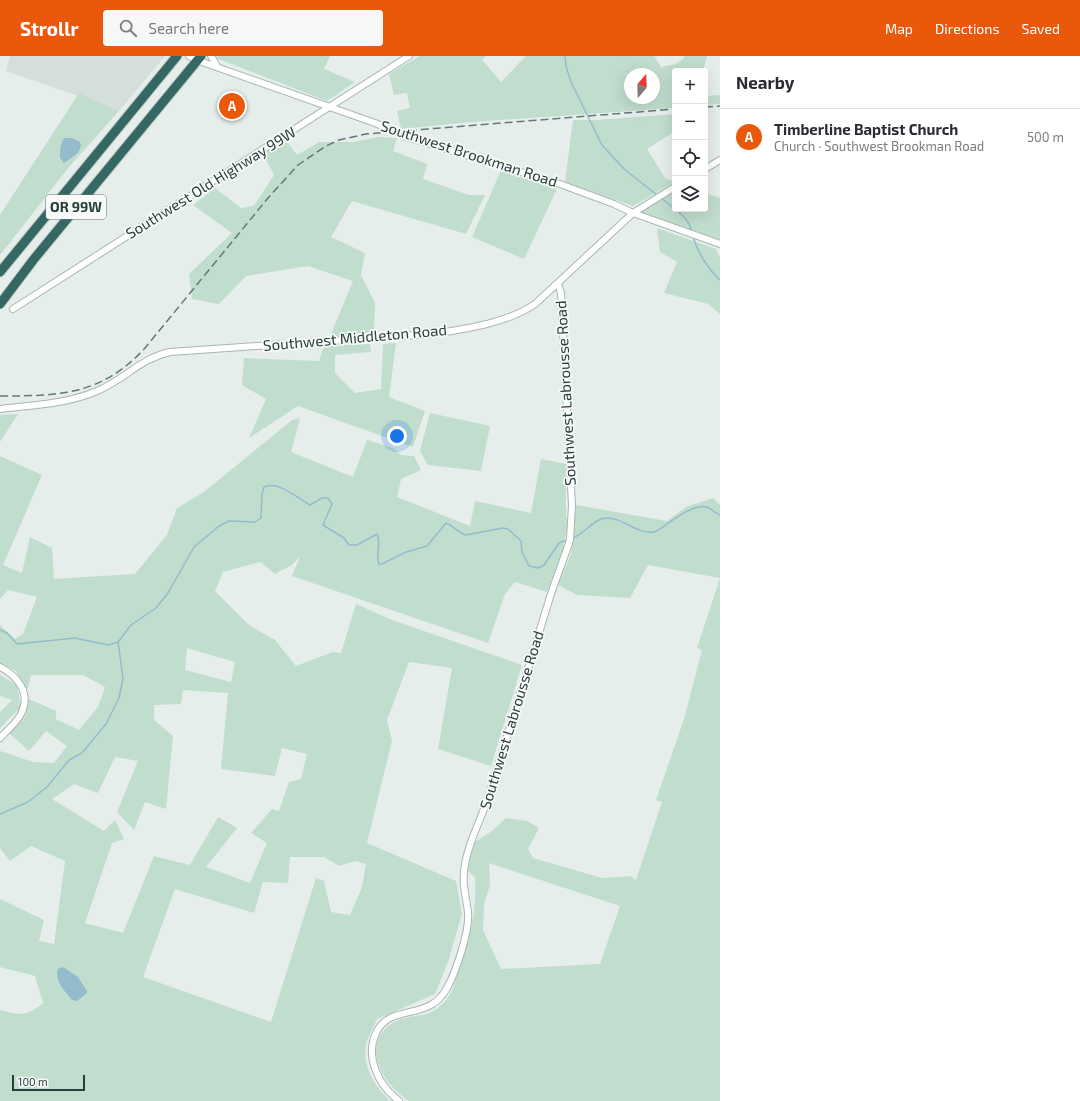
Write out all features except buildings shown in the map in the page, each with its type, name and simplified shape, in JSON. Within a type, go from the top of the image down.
[{"type":"highway","name":"OR 99W","points":[[0,272],[177,56]]},
{"type":"highway","name":"OR 99W","points":[[0,304],[34,259],[199,58]]},
{"type":"street","name":"Southwest Brookman Road","points":[[189,56],[199,58],[216,66],[407,137],[560,184],[614,204],[633,213],[720,244]]},
{"type":"street","points":[[211,56],[216,66]]},
{"type":"street","name":"Southwest Old Highway 99W","points":[[13,309],[409,56]]},
{"type":"street","points":[[708,167],[720,160]]},
{"type":"street","name":"Southwest Middleton Road","points":[[0,409],[80,397],[111,384],[154,356],[170,352],[432,334],[472,327],[525,311],[558,284],[633,213],[672,189]]},
{"type":"street","name":"Southwest Labrousse Road","points":[[399,1101],[384,1085],[375,1072],[371,1052],[372,1043],[378,1029],[389,1018],[403,1013],[427,1009],[438,1001],[448,988],[466,936],[468,913],[462,882],[466,858],[484,809],[551,595],[567,551],[572,505],[561,293],[558,284]]},
{"type":"street","points":[[0,667],[12,674],[18,681],[23,690],[24,699],[22,712],[0,738]]},
{"type":"shaded area","points":[[10,56],[165,56],[119,111],[79,93],[78,96],[6,71]]},
{"type":"green space","points":[[217,56],[330,56],[324,69],[355,82],[327,101],[216,58]]},
{"type":"green space","points":[[420,56],[486,56],[482,60],[501,82],[526,56],[654,56],[661,67],[675,64],[683,59],[684,56],[707,56],[704,68],[672,68],[672,108],[471,122],[401,129],[397,111],[410,108],[407,93],[394,95],[389,74]]},
{"type":"green space","points":[[79,93],[119,111],[69,167],[0,255],[0,215]]},
{"type":"green space","points":[[720,95],[720,104],[708,105],[708,96]]},
{"type":"green space","points":[[672,114],[672,133],[647,149],[665,178],[672,181],[672,184],[633,206],[565,182],[573,120],[597,120]]},
{"type":"green space","points":[[379,137],[397,138],[393,151],[427,164],[423,179],[469,195],[485,195],[466,234],[352,201],[331,237],[365,253],[361,275],[375,303],[374,332],[329,339],[353,281],[308,266],[246,276],[219,304],[192,299],[189,274],[232,233],[193,205],[215,188],[241,208],[254,206],[274,175],[262,152],[284,138],[297,155],[319,142],[353,142]]},
{"type":"green space","points":[[501,170],[557,189],[524,259],[472,237]]},
{"type":"green space","points":[[672,192],[672,212],[708,212],[708,194],[720,198],[720,241],[642,215],[643,210]]},
{"type":"green space","points":[[657,228],[716,249],[720,258],[720,314],[708,304],[664,293],[677,262],[660,252]]},
{"type":"green space","points":[[396,343],[389,397],[425,411],[413,447],[298,406],[249,438],[266,399],[242,385],[244,358],[319,361],[324,346],[370,344],[371,352],[335,355],[335,373],[355,393],[381,389],[383,344]]},
{"type":"green space","points":[[430,413],[490,426],[481,471],[428,465],[420,451]]},
{"type":"green space","points":[[18,414],[0,442],[0,415]]},
{"type":"green space","points":[[300,418],[291,452],[353,477],[367,440],[393,448],[401,455],[414,456],[421,470],[401,479],[397,497],[470,526],[475,501],[531,513],[541,459],[566,464],[566,518],[569,519],[562,553],[547,592],[515,582],[505,594],[488,643],[292,576],[300,556],[292,565],[275,574],[260,562],[223,572],[215,591],[249,625],[275,640],[296,666],[333,652],[341,653],[356,604],[392,620],[522,665],[491,766],[438,749],[452,668],[409,662],[387,720],[392,741],[367,843],[456,881],[462,914],[448,962],[435,994],[377,1019],[368,1038],[365,1053],[368,1068],[379,1089],[390,1101],[0,1101],[0,1010],[23,1014],[32,1011],[43,1003],[35,976],[0,967],[0,899],[44,920],[39,941],[54,944],[65,861],[31,846],[10,861],[0,848],[0,751],[33,762],[54,763],[67,746],[46,731],[29,751],[9,733],[25,717],[29,699],[56,711],[56,719],[79,730],[98,707],[105,687],[83,675],[31,675],[28,689],[24,687],[16,671],[0,663],[0,625],[15,639],[23,634],[37,597],[8,590],[0,599],[0,456],[42,475],[3,565],[22,573],[30,537],[52,548],[54,579],[135,574],[167,535],[177,508],[204,492],[292,420]],"holes":[[[187,648],[235,662],[231,682],[185,670]],[[183,690],[228,693],[221,769],[275,776],[282,748],[307,754],[301,779],[289,782],[279,811],[272,809],[251,833],[267,843],[250,883],[206,867],[237,828],[218,817],[190,865],[154,856],[123,933],[85,923],[112,843],[124,839],[115,820],[104,831],[52,799],[74,784],[98,793],[115,757],[138,761],[117,812],[134,830],[145,802],[166,809],[173,736],[154,720],[154,705],[181,704]],[[290,857],[324,857],[339,866],[355,861],[366,864],[362,887],[350,915],[331,912],[324,881],[316,878],[271,1022],[143,977],[175,889],[254,913],[263,882],[288,883]]]},
{"type":"green space","points":[[713,498],[720,505],[720,578],[648,565],[630,598],[577,595],[558,585],[571,554],[576,505],[667,521],[686,507]]},
{"type":"green space","points":[[720,578],[720,1101],[409,1101],[399,1094],[383,1074],[378,1063],[376,1052],[378,1041],[383,1031],[394,1022],[408,1017],[427,1014],[433,1011],[440,1007],[451,993],[466,946],[474,913],[475,877],[466,869],[475,842],[492,831],[506,818],[527,821],[539,828],[528,849],[533,858],[602,878],[630,876],[636,880],[662,802],[656,800],[684,719],[702,650],[697,648]],"holes":[[[489,863],[620,906],[600,964],[501,969],[483,930],[484,904],[490,885]]]},
{"type":"green space","points":[[0,675],[17,685],[21,707],[0,728],[0,712],[12,700],[0,696]]},
{"type":"water","points":[[64,138],[72,138],[80,142],[81,146],[78,153],[64,163],[60,158],[60,148]]},
{"type":"water","points":[[63,967],[78,977],[87,991],[87,993],[77,1001],[72,1000],[59,982],[57,973],[58,969]]},
{"type":"waterway","points":[[565,56],[566,66],[571,82],[602,145],[624,169],[657,195]]},
{"type":"waterway","points":[[660,197],[672,207]]},
{"type":"waterway","points":[[679,212],[690,226],[692,233]]},
{"type":"waterway","points":[[693,236],[697,248],[704,260],[720,280]]},
{"type":"waterway","points":[[0,630],[7,633],[17,644],[75,638],[108,645],[118,642],[131,625],[156,608],[168,593],[194,547],[219,526],[229,521],[255,522],[261,518],[262,494],[264,487],[269,485],[281,488],[310,505],[322,498],[328,498],[332,504],[323,525],[344,538],[349,545],[357,545],[377,534],[379,542],[379,564],[382,564],[406,552],[427,546],[446,523],[466,535],[503,528],[508,529],[521,541],[522,552],[529,566],[538,568],[544,565],[559,543],[567,540]]},
{"type":"waterway","points":[[573,538],[597,521],[607,518],[620,521],[647,532],[654,532],[697,507],[707,507],[720,515]]},
{"type":"waterway","points":[[0,814],[28,802],[47,787],[69,760],[82,753],[106,724],[119,698],[123,678],[118,642]]},
{"type":"railway","points":[[708,107],[720,106]]},
{"type":"railway","points":[[0,396],[42,395],[79,390],[96,384],[129,364],[145,348],[268,198],[298,165],[326,146],[339,140],[366,134],[672,109]]},
{"type":"place","name":"Timberline Baptist Church","points":[[232,106]]}]
